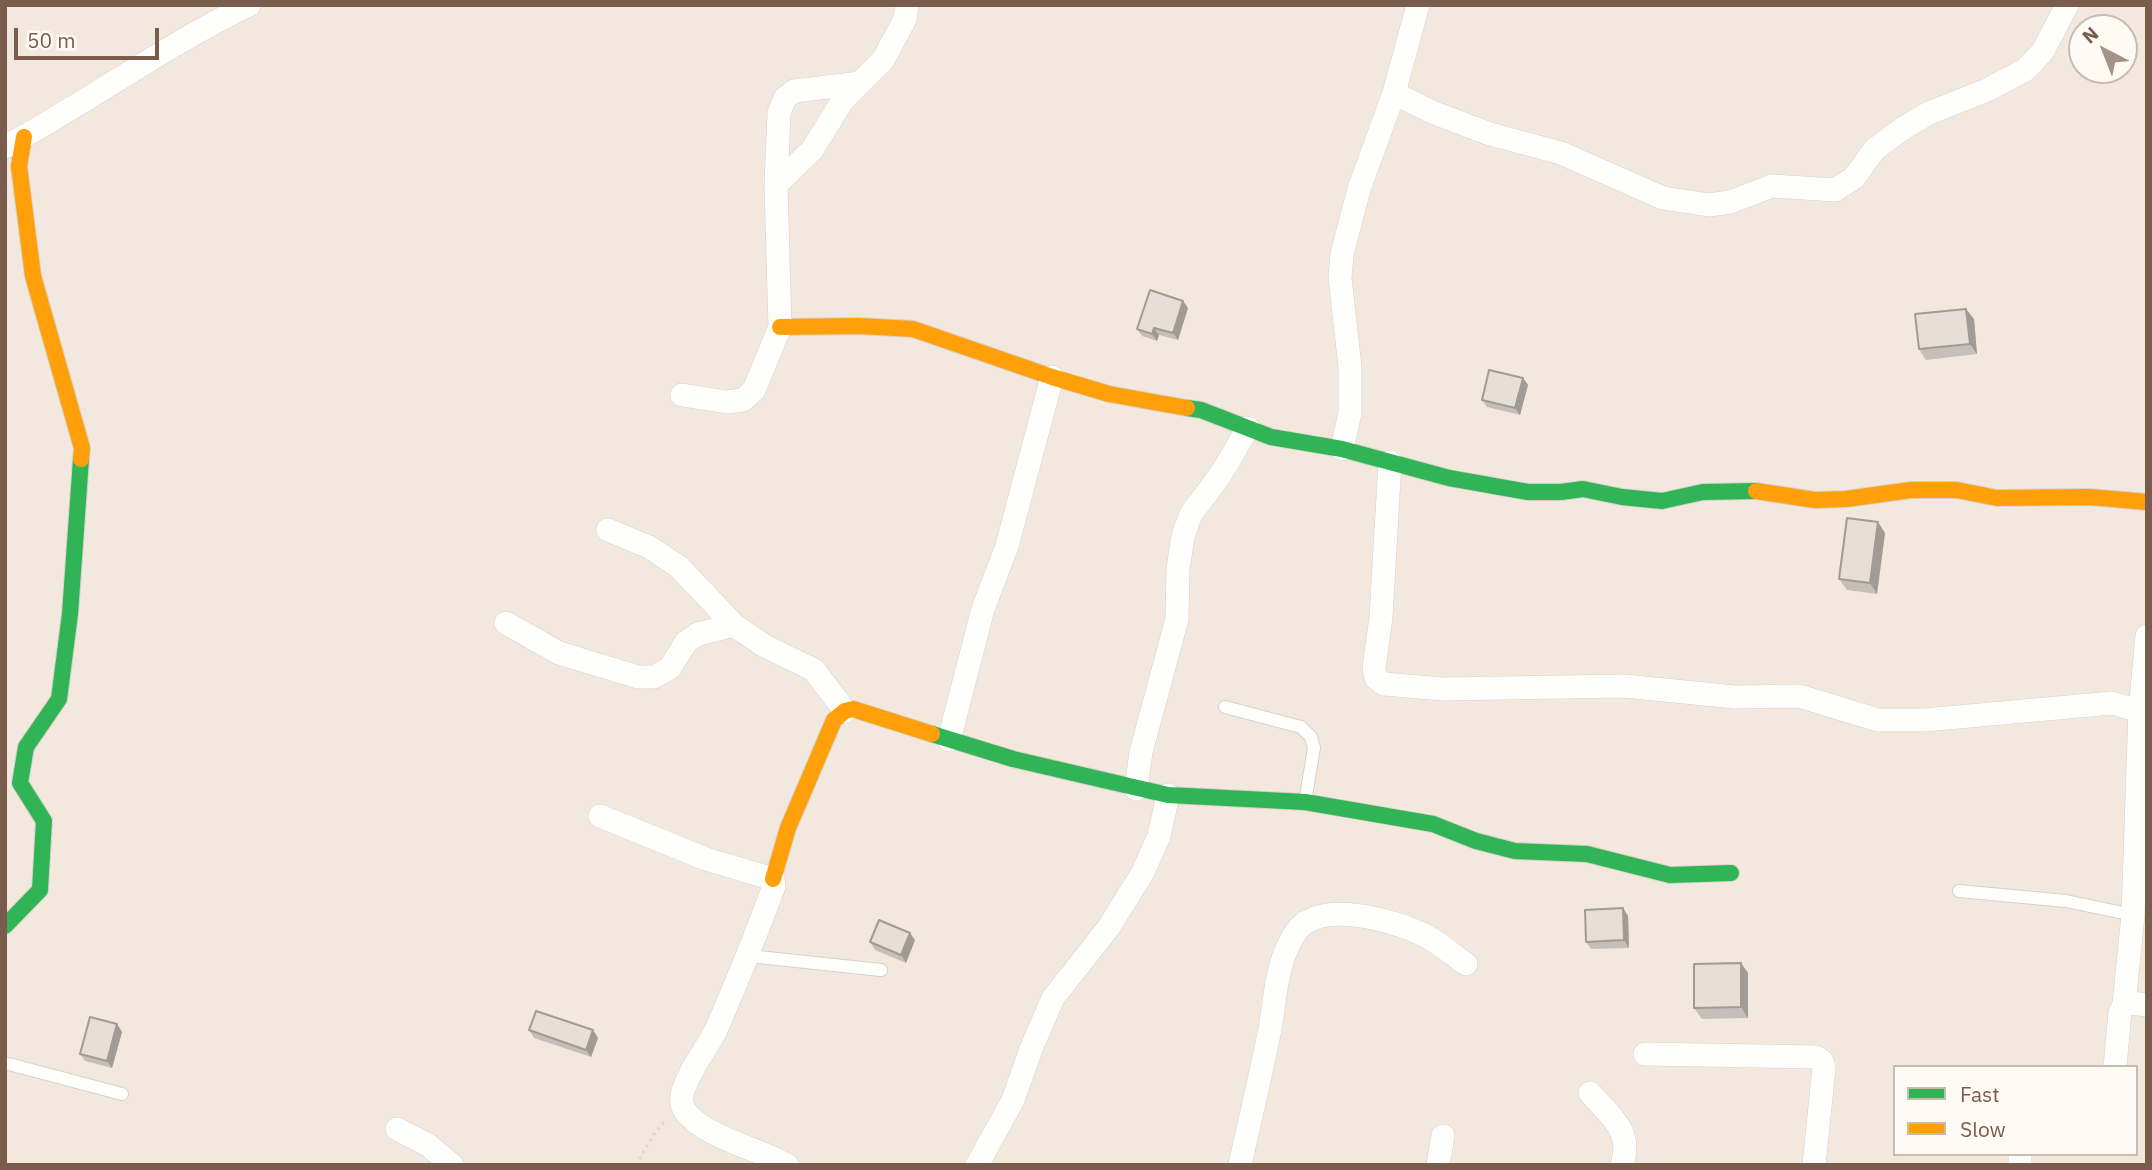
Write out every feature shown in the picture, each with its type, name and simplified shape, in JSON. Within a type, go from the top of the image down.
[{"type":"street","points":[[5,926],[40,890],[44,821],[20,783],[26,747],[59,699],[70,614],[82,448],[33,276],[15,142],[68,112],[199,29],[249,5]]},
{"type":"street","points":[[776,184],[812,150],[843,100],[883,60],[905,19],[907,5]]},
{"type":"street","points":[[1342,449],[1350,413],[1350,367],[1340,278],[1342,254],[1359,189],[1394,93],[1418,5]]},
{"type":"street","points":[[1394,93],[1432,112],[1490,134],[1561,153],[1663,198],[1709,205],[1730,202],[1772,186],[1835,190],[1854,178],[1874,150],[1902,129],[1929,113],[1987,90],[2025,70],[2043,51],[2067,5]]},
{"type":"street","points":[[681,395],[727,402],[743,400],[754,390],[780,327],[776,184],[779,113],[785,99],[794,91],[860,83]]},
{"type":"street","points":[[780,327],[859,326],[913,329],[1052,377],[1109,394],[1200,410],[1271,437],[1342,449],[1449,478],[1528,492],[1583,489],[1662,501],[1703,492],[1730,490],[1815,500],[1846,499],[1912,490],[1957,490],[1997,498],[2089,497],[2147,502]]},
{"type":"street","points":[[949,740],[983,609],[1007,547],[1052,377]]},
{"type":"street","points":[[1136,789],[1141,752],[1177,620],[1178,569],[1183,536],[1191,514],[1221,474],[1248,428]]},
{"type":"street","points":[[1390,462],[1381,617],[1374,668],[1376,678],[1384,684],[1443,689],[1624,686],[1735,697],[1799,696],[1878,720],[1925,720],[2112,703],[2140,711]]},
{"type":"street","points":[[608,530],[649,547],[678,566],[734,625],[763,645],[814,670],[845,711]]},
{"type":"street","points":[[506,623],[559,653],[638,677],[654,677],[670,668],[686,642],[698,635],[734,625]]},
{"type":"street","points":[[2115,1065],[2120,1012],[2135,1005],[2133,915],[2140,711],[2147,636]]},
{"type":"street","points":[[788,1165],[716,1134],[691,1119],[682,1108],[682,1094],[687,1079],[714,1034],[749,956],[774,886],[773,879],[788,828],[834,720],[845,711],[853,709],[1013,759],[1167,795],[1305,802],[1433,824],[1476,841],[1515,851],[1587,854],[1670,875],[1731,873]]},
{"type":"street","points":[[976,1165],[1013,1100],[1053,998],[1109,927],[1143,872],[1159,836],[1167,795]]},
{"type":"street","points":[[600,816],[706,859],[773,879]]},
{"type":"street","points":[[1240,1165],[1281,961],[1297,930],[1312,918],[1339,914],[1386,921],[1424,934],[1466,964]]},
{"type":"street","points":[[1645,1054],[1816,1057],[1822,1061],[1824,1068],[1814,1165]]},
{"type":"street","points":[[1590,1093],[1619,1127],[1627,1141],[1622,1165]]},
{"type":"street","points":[[397,1129],[428,1145],[452,1165]]},
{"type":"street","points":[[1438,1165],[1443,1136]]},
{"type":"lane","points":[[1225,706],[1301,727],[1311,737],[1314,748],[1305,802]]},
{"type":"lane","points":[[1959,891],[2066,901],[2133,915]]},
{"type":"lane","points":[[749,956],[881,970]]},
{"type":"lane","points":[[5,1063],[121,1094]]},
{"type":"path","points":[[636,1165],[654,1132],[669,1116],[682,1108]]},
{"type":"shaded area","points":[[5,5],[2147,5],[2147,1165],[5,1165]]},
{"type":"building","points":[[1150,290],[1183,301],[1173,333],[1154,328],[1152,334],[1137,329]]},
{"type":"building","points":[[1966,309],[1970,344],[1919,349],[1915,314]]},
{"type":"building","points":[[1489,370],[1523,378],[1515,408],[1482,400]]},
{"type":"building","points":[[1847,518],[1878,522],[1870,583],[1839,579]]},
{"type":"building","points":[[1623,908],[1624,940],[1586,942],[1585,910]]},
{"type":"building","points":[[879,920],[910,933],[901,955],[870,942]]},
{"type":"building","points":[[1741,963],[1741,1007],[1694,1008],[1694,964]]},
{"type":"building","points":[[536,1011],[593,1030],[586,1050],[529,1030]]},
{"type":"building","points":[[90,1017],[117,1024],[107,1061],[80,1054]]},
{"type":"traffic: fast","points":[[1187,408],[1201,410],[1271,437],[1342,449],[1449,478],[1528,492],[1583,489],[1662,501],[1703,492],[1756,491]]},
{"type":"traffic: fast","points":[[5,926],[40,890],[44,821],[20,783],[26,747],[59,699],[70,614],[81,459]]},
{"type":"traffic: fast","points":[[932,734],[1013,759],[1168,795],[1305,802],[1433,824],[1476,841],[1515,851],[1587,854],[1670,875],[1731,873]]},
{"type":"traffic: slow","points":[[24,137],[19,166],[33,276],[82,448],[81,459]]},
{"type":"traffic: slow","points":[[780,327],[859,326],[913,329],[1109,394],[1187,408]]},
{"type":"traffic: slow","points":[[1756,491],[1815,500],[1846,499],[1911,490],[1957,490],[1997,498],[2089,497],[2147,502]]},
{"type":"traffic: slow","points":[[773,879],[788,828],[834,720],[845,711],[853,709],[932,734]]}]
